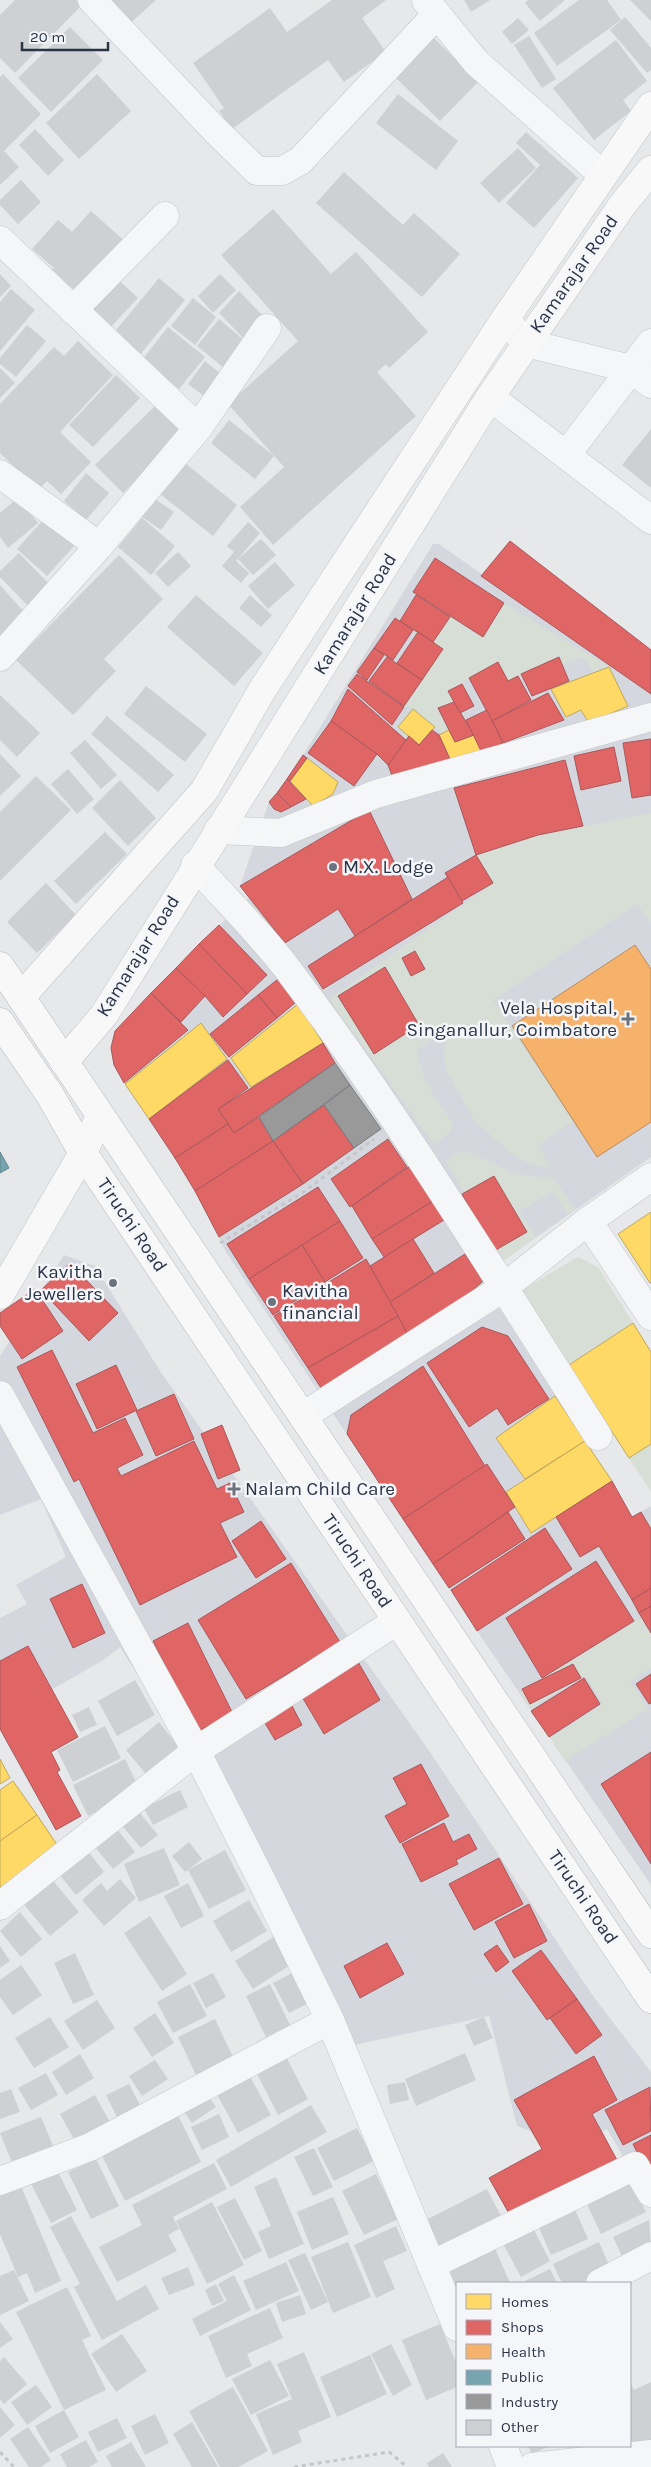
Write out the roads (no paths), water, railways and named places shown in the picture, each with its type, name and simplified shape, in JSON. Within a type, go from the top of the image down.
[{"type":"main road","name":"Kamarajar Road","points":[[21,997],[204,791],[264,687],[505,319],[651,106]]},
{"type":"main road","name":"Kamarajar Road","points":[[64,1062],[104,1014],[195,865],[490,397],[623,204],[651,170]]},
{"type":"main road","name":"Tiruchi Road","points":[[0,966],[651,1934]]},
{"type":"main road","name":"Tiruchi Road","points":[[0,1022],[50,1095],[83,1153],[651,1999]]},
{"type":"main road","points":[[0,1295],[83,1153],[100,1116]]},
{"type":"main road","points":[[535,1825],[564,1804]]},
{"type":"street","points":[[92,0],[215,130],[257,171],[282,170],[300,161],[431,7],[476,62],[603,175]]},
{"type":"street","points":[[73,310],[165,216]]},
{"type":"street","points":[[0,240],[198,428]]},
{"type":"street","points":[[505,319],[526,343],[641,377]]},
{"type":"street","points":[[0,657],[99,546],[198,428],[267,328]]},
{"type":"street","points":[[566,456],[641,377],[651,343]]},
{"type":"street","points":[[490,397],[651,520]]},
{"type":"street","points":[[0,474],[99,546]]},
{"type":"street","points":[[218,830],[282,833],[376,794],[651,717]]},
{"type":"street","points":[[195,865],[285,966],[394,1119],[598,1436]]},
{"type":"street","points":[[303,1416],[503,1288],[588,1221],[651,1177]]},
{"type":"street","points":[[588,1221],[651,1316]]},
{"type":"street","points":[[0,1395],[196,1751],[330,2020],[456,2324]]},
{"type":"street","points":[[0,1906],[196,1751],[397,1620]]},
{"type":"street","points":[[0,2181],[90,2147],[330,2020]]},
{"type":"street","points":[[431,2265],[635,2166],[651,2193]]},
{"type":"street","points":[[602,2282],[651,2256]]},
{"type":"street","points":[[503,2447],[511,2467]]},
{"type":"street","points":[[532,2467],[651,2454]]},
{"type":"place","name":"M.X. Lodge","points":[[333,867]]},
{"type":"place","name":"Vela Hospital, Singanallur, Coimbatore","points":[[628,1019]]},
{"type":"place","name":"Kavitha Jewellers","points":[[113,1283]]},
{"type":"place","name":"Kavitha financial","points":[[272,1302]]},
{"type":"place","name":"Nalam Child Care","points":[[234,1489]]}]
